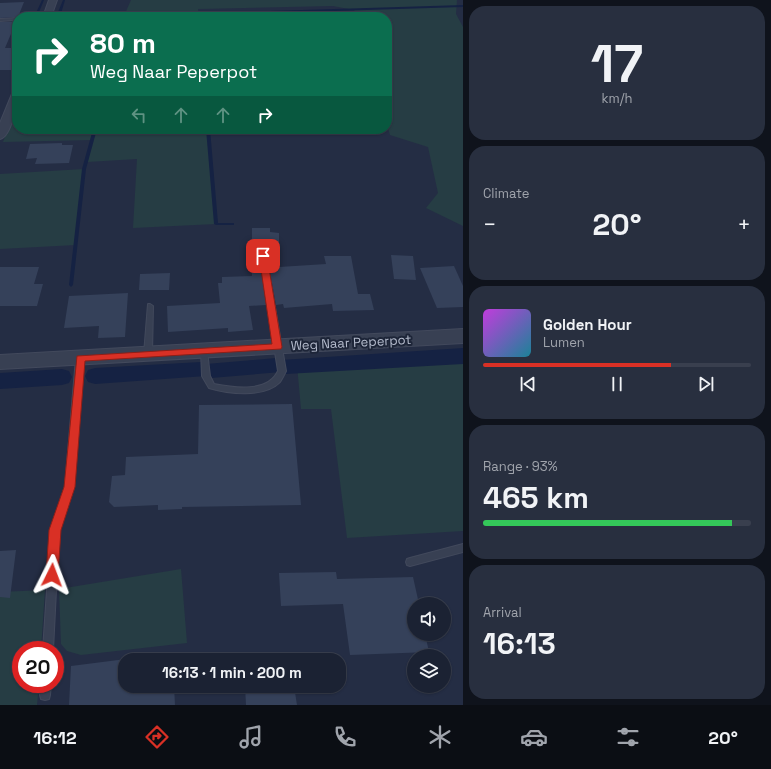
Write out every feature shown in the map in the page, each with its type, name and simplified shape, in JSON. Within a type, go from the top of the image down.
[{"type":"street","points":[[49,12],[53,0]]},
{"type":"street","points":[[0,136],[12,106]]},
{"type":"street","name":"Weg Naar Peperpot","points":[[0,362],[463,336]]},
{"type":"lane","points":[[0,20],[12,19]]},
{"type":"lane","points":[[204,351],[206,376],[212,386],[238,389],[261,388],[275,383],[280,377],[282,371],[263,256]]},
{"type":"lane","points":[[148,354],[150,306]]},
{"type":"lane","points":[[49,641],[55,530],[69,487],[80,358]]},
{"type":"lane","points":[[410,562],[463,548]]},
{"type":"shaded area","points":[[131,0],[457,0],[456,14],[463,27],[463,226],[426,208],[438,193],[428,147],[390,135],[392,134],[392,12],[355,12],[354,10],[333,6],[198,9],[198,12],[126,12]]},
{"type":"shaded area","points":[[12,118],[12,134],[208,134],[216,224],[133,228],[137,159],[87,162],[92,140],[3,142]]},
{"type":"shaded area","points":[[84,169],[76,245],[0,249],[0,174]]},
{"type":"shaded area","points":[[463,359],[463,531],[347,538],[331,409],[301,409],[297,365]]},
{"type":"shaded area","points":[[181,569],[187,643],[81,655],[67,651],[64,648],[64,641],[61,641],[59,589]]},
{"type":"shaded area","points":[[45,590],[42,641],[12,641],[12,693],[38,693],[37,705],[0,705],[0,592]]},
{"type":"building","points":[[24,2],[20,12],[12,12],[12,17],[0,18],[0,3]]},
{"type":"building","points":[[0,22],[12,22],[12,31],[5,48],[12,48],[12,70],[0,70]]},
{"type":"building","points":[[62,143],[62,145],[73,145],[69,163],[35,164],[37,158],[26,159],[30,144]]},
{"type":"building","points":[[252,228],[270,228],[270,232],[279,233],[279,267],[326,264],[324,256],[351,256],[358,294],[370,294],[374,310],[333,311],[332,304],[284,308],[283,304],[276,305],[267,256],[262,253],[259,256],[266,305],[249,306],[253,330],[228,332],[228,328],[168,332],[167,306],[220,303],[218,283],[222,283],[222,277],[252,276]]},
{"type":"building","points":[[391,255],[413,256],[416,280],[394,279]]},
{"type":"building","points":[[454,266],[463,286],[463,307],[437,308],[420,268]]},
{"type":"building","points":[[0,267],[39,267],[34,284],[43,284],[37,306],[0,306]]},
{"type":"building","points":[[170,273],[169,290],[139,290],[140,274]]},
{"type":"building","points":[[128,293],[125,337],[98,338],[99,326],[64,328],[69,296]]},
{"type":"building","points":[[292,404],[301,505],[182,507],[182,509],[158,510],[158,505],[114,507],[109,502],[112,476],[125,475],[126,457],[198,454],[199,405]]},
{"type":"building","points":[[16,550],[10,598],[0,597],[0,551]]},
{"type":"building","points":[[336,572],[337,579],[413,577],[417,597],[407,597],[407,641],[427,641],[428,649],[407,649],[407,653],[350,655],[343,604],[281,606],[279,573]]},
{"type":"building","points":[[118,660],[118,693],[174,693],[175,705],[69,705],[71,666]]},
{"type":"building","points":[[245,693],[295,693],[297,705],[246,705]]},
{"type":"waterway","points":[[38,12],[43,0]]},
{"type":"waterway","points":[[60,12],[64,0]]},
{"type":"waterway","points":[[272,12],[463,6]]},
{"type":"waterway","points":[[0,17],[12,17]]},
{"type":"waterway","points":[[71,285],[84,169],[94,134]]},
{"type":"waterway","points":[[208,134],[216,224],[232,224]]},
{"type":"waterway","points":[[286,366],[463,356]]},
{"type":"waterway","points":[[211,370],[276,366]]},
{"type":"waterway","points":[[95,376],[201,370]]},
{"type":"waterway","points":[[0,381],[62,377]]},
{"type":"route","points":[[52,575],[55,530],[69,487],[80,358],[277,347],[263,256]]}]
